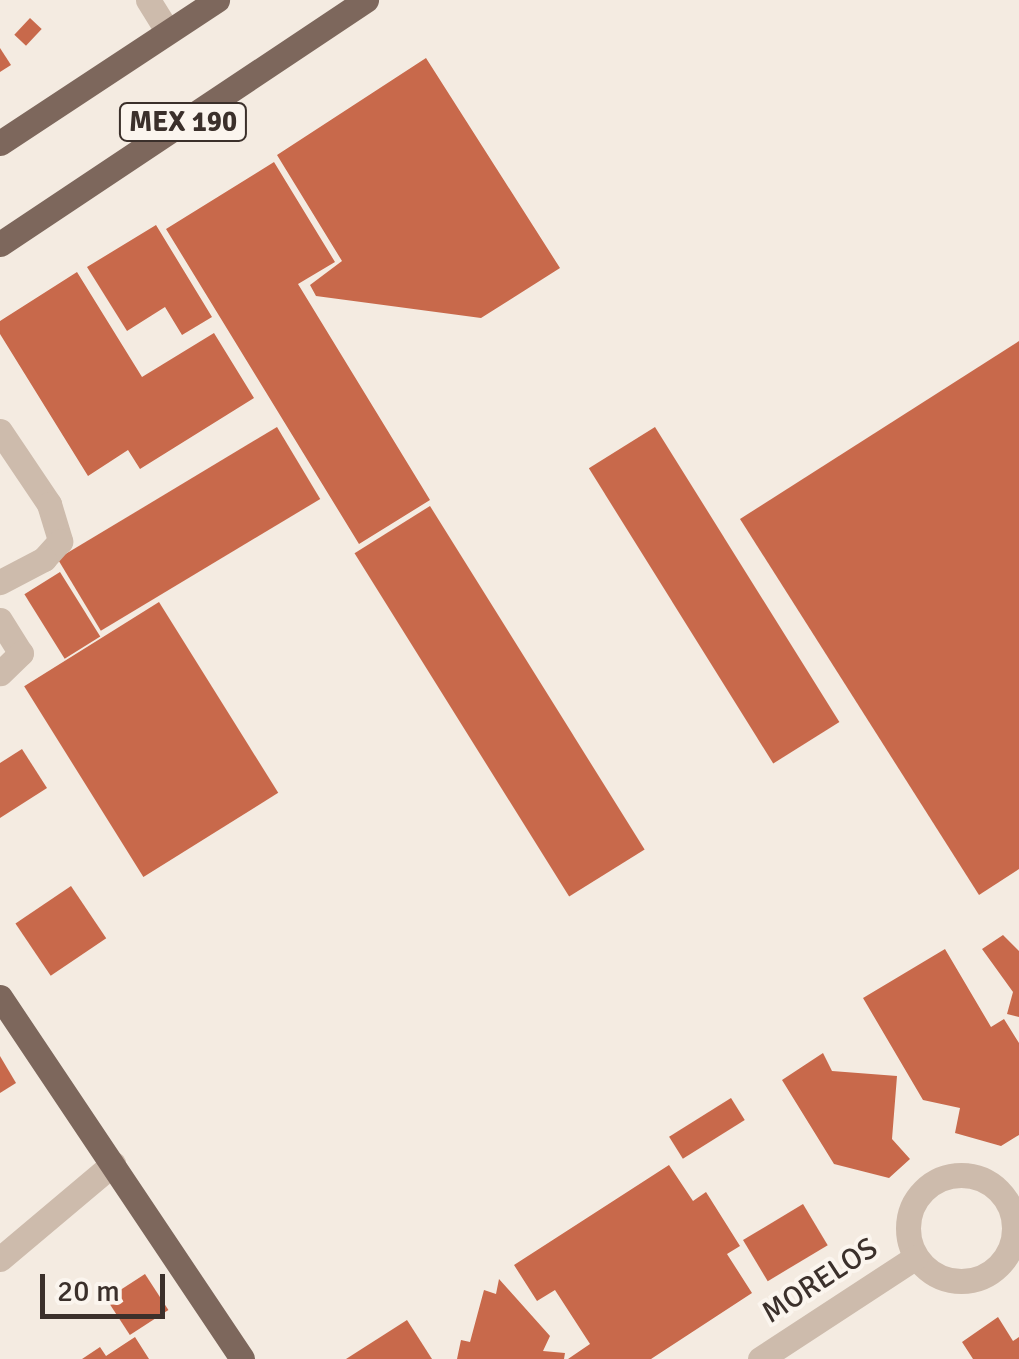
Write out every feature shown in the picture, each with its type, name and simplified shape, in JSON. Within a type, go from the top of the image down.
[{"type":"main road","name":"MEX 190","points":[[0,143],[217,0]]},
{"type":"main road","name":"MEX 190","points":[[0,244],[366,0]]},
{"type":"main road","points":[[0,997],[242,1359]]},
{"type":"street","points":[[148,0],[168,32]]},
{"type":"street","points":[[0,432],[49,504],[60,540],[52,553],[0,582]]},
{"type":"street","points":[[0,620],[21,653],[0,673]]},
{"type":"street","points":[[0,1259],[113,1164]]},
{"type":"street","points":[[977,1177],[1013,1194],[1014,1234],[998,1267],[982,1278],[945,1280],[916,1257],[908,1221],[925,1189],[940,1179],[977,1177]]},
{"type":"street","name":"MORELOS","points":[[760,1359],[916,1257]]},
{"type":"building","points":[[30,18],[42,29],[26,46],[14,35]]},
{"type":"building","points":[[0,48],[11,65],[0,72]]},
{"type":"building","points":[[426,58],[560,268],[481,318],[316,296],[310,285],[342,261],[277,155]]},
{"type":"building","points":[[274,162],[335,262],[298,284],[430,500],[359,544],[166,229]]},
{"type":"building","points":[[156,225],[212,317],[182,335],[165,307],[127,331],[87,267]]},
{"type":"building","points":[[77,272],[142,377],[214,333],[254,398],[140,469],[128,450],[88,476],[0,334],[0,321]]},
{"type":"building","points":[[1019,341],[1019,869],[979,895],[740,519]]},
{"type":"building","points":[[277,427],[320,499],[101,631],[58,559]]},
{"type":"building","points":[[655,427],[839,722],[773,763],[589,468]]},
{"type":"building","points":[[430,506],[645,849],[569,897],[355,553]]},
{"type":"building","points":[[60,572],[100,636],[65,659],[24,594]]},
{"type":"building","points":[[159,602],[278,793],[143,877],[24,686]]},
{"type":"building","points":[[22,749],[47,788],[0,818],[0,763]]},
{"type":"building","points":[[71,886],[106,938],[51,976],[15,923]]},
{"type":"building","points":[[1003,935],[1019,951],[1019,1017],[1007,1014],[1013,992],[982,949]]},
{"type":"building","points":[[945,949],[991,1027],[1004,1019],[1019,1043],[1019,1135],[1001,1146],[955,1133],[960,1108],[923,1100],[863,998]]},
{"type":"building","points":[[823,1053],[832,1071],[897,1076],[892,1139],[910,1159],[889,1178],[834,1164],[782,1080]]},
{"type":"building","points":[[0,1056],[16,1083],[0,1093]]},
{"type":"building","points":[[731,1098],[745,1120],[683,1159],[669,1137]]},
{"type":"building","points":[[669,1165],[693,1201],[706,1192],[740,1246],[727,1254],[752,1293],[651,1359],[568,1359],[590,1344],[555,1290],[537,1301],[514,1265]]},
{"type":"building","points":[[803,1204],[828,1245],[768,1281],[743,1240]]},
{"type":"building","points":[[145,1274],[168,1310],[130,1335],[106,1299]]},
{"type":"building","points":[[499,1279],[550,1336],[543,1351],[565,1353],[564,1359],[457,1359],[461,1340],[470,1342],[484,1290],[496,1294]]},
{"type":"building","points":[[998,1317],[1013,1341],[1019,1337],[1019,1359],[973,1359],[962,1342]]},
{"type":"building","points":[[407,1320],[432,1359],[346,1359]]},
{"type":"building","points":[[135,1337],[149,1359],[82,1359],[100,1347],[106,1356]]}]
